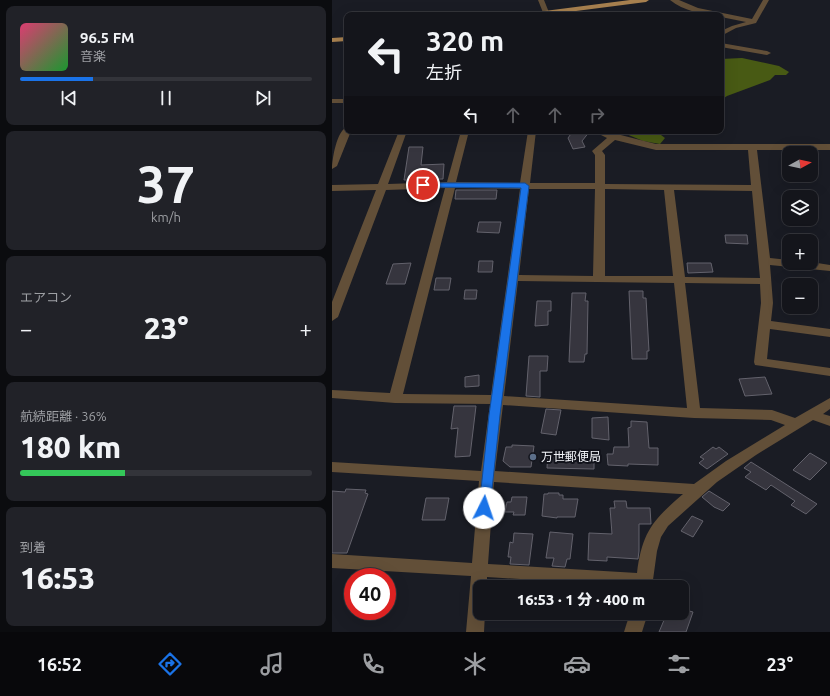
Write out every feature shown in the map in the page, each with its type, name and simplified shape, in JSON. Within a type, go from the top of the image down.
[{"type":"main road","points":[[561,12],[646,0]]},
{"type":"main road","points":[[332,40],[344,39]]},
{"type":"street","points":[[541,0],[546,12]]},
{"type":"street","points":[[673,0],[696,10],[706,12]]},
{"type":"street","points":[[724,32],[734,27],[754,22],[766,0]]},
{"type":"street","points":[[724,16],[754,22]]},
{"type":"street","points":[[724,45],[767,53]]},
{"type":"street","points":[[332,101],[344,101]]},
{"type":"street","points":[[332,166],[345,134]]},
{"type":"street","points":[[332,316],[402,134]]},
{"type":"street","points":[[395,398],[464,134]]},
{"type":"street","points":[[475,632],[487,477],[532,134]]},
{"type":"street","points":[[605,134],[656,147],[830,147]]},
{"type":"street","points":[[599,278],[600,155],[597,151],[613,137]]},
{"type":"street","points":[[752,147],[767,303],[760,362],[830,372]]},
{"type":"street","points":[[332,188],[382,185],[757,188]]},
{"type":"street","points":[[669,187],[694,413]]},
{"type":"street","points":[[764,261],[782,262]]},
{"type":"street","points":[[818,266],[830,268]]},
{"type":"street","points":[[513,278],[765,281]]},
{"type":"street","points":[[764,324],[830,333]]},
{"type":"street","points":[[332,394],[395,398],[496,400],[694,413],[772,415],[797,424]]},
{"type":"street","points":[[645,580],[650,543],[656,529],[694,490],[736,460],[830,403]]},
{"type":"street","points":[[812,415],[830,421]]},
{"type":"street","points":[[332,467],[694,490]]},
{"type":"street","points":[[332,561],[479,570],[598,580]]},
{"type":"street","points":[[633,632],[637,620]]},
{"type":"green space","points":[[742,58],[779,66],[789,72],[786,75],[775,75],[770,80],[724,98],[724,59]]},
{"type":"green space","points":[[626,134],[661,134],[665,138],[660,144],[643,141]]},
{"type":"building","points":[[571,134],[588,134],[582,141],[585,147],[573,149],[568,138]]},
{"type":"building","points":[[409,147],[423,147],[421,165],[444,164],[443,179],[404,180]]},
{"type":"building","points":[[456,190],[497,190],[496,199],[455,199]]},
{"type":"building","points":[[479,222],[501,222],[499,233],[477,232]]},
{"type":"building","points":[[725,235],[747,235],[748,244],[726,243]]},
{"type":"building","points":[[479,261],[493,261],[492,272],[478,272]]},
{"type":"building","points":[[411,263],[405,284],[386,284],[393,264]]},
{"type":"building","points":[[687,263],[711,263],[713,272],[688,273]]},
{"type":"building","points":[[436,278],[451,278],[449,290],[434,290]]},
{"type":"building","points":[[465,290],[477,290],[476,299],[464,299]]},
{"type":"building","points":[[629,291],[643,291],[643,298],[646,298],[649,351],[647,351],[647,359],[632,359]]},
{"type":"building","points":[[572,293],[586,293],[585,301],[588,301],[587,354],[585,354],[584,362],[569,362]]},
{"type":"building","points":[[537,301],[551,301],[551,311],[548,311],[548,325],[535,326]]},
{"type":"building","points":[[529,356],[548,356],[547,371],[540,371],[540,397],[526,396]]},
{"type":"building","points":[[479,375],[479,386],[465,387],[465,377]]},
{"type":"building","points":[[765,377],[772,394],[745,396],[739,379]]},
{"type":"building","points":[[454,406],[476,406],[470,456],[455,457],[458,428],[451,429]]},
{"type":"building","points":[[546,409],[561,410],[556,435],[541,433]]},
{"type":"building","points":[[608,417],[609,440],[592,438],[592,418]]},
{"type":"building","points":[[631,421],[647,422],[649,448],[658,448],[658,465],[608,465],[607,454],[613,454],[614,447],[629,447],[628,428],[631,427]]},
{"type":"building","points":[[512,445],[534,446],[531,467],[510,467],[503,461],[506,447],[512,447]]},
{"type":"building","points":[[713,447],[716,449],[719,447],[728,454],[707,469],[699,463],[704,459],[700,457]]},
{"type":"building","points":[[548,451],[594,453],[594,469],[547,468]]},
{"type":"building","points":[[810,453],[827,463],[810,480],[793,470]]},
{"type":"building","points":[[751,462],[817,504],[806,514],[791,505],[795,501],[771,485],[766,490],[745,477],[751,472],[744,468]]},
{"type":"building","points":[[346,489],[366,490],[365,493],[368,494],[347,553],[332,553],[332,491],[345,492]]},
{"type":"building","points":[[709,491],[730,504],[723,511],[714,507],[702,497]]},
{"type":"building","points":[[559,493],[559,495],[563,495],[563,499],[578,499],[575,517],[557,518],[542,516],[544,494]]},
{"type":"building","points":[[512,497],[527,497],[525,515],[513,515],[514,512],[505,512],[507,502],[511,502]]},
{"type":"building","points":[[426,498],[449,498],[445,520],[422,520]]},
{"type":"building","points":[[614,501],[626,501],[627,508],[650,508],[651,524],[639,524],[638,559],[607,557],[607,561],[588,560],[589,533],[612,534],[610,508],[615,508]]},
{"type":"building","points":[[692,516],[703,521],[693,537],[681,531]]},
{"type":"building","points":[[550,532],[573,534],[570,559],[567,559],[565,567],[552,566],[554,558],[546,558]]},
{"type":"building","points":[[514,533],[533,534],[529,565],[510,564],[511,557],[508,557],[510,542],[513,543]]},
{"type":"building","points":[[689,611],[693,612],[686,632],[659,632],[664,620],[689,620]]},
{"type":"place","name":"万世郵便局","points":[[533,457]]},
{"type":"route","points":[[423,185],[525,186],[494,415],[484,508]]}]
